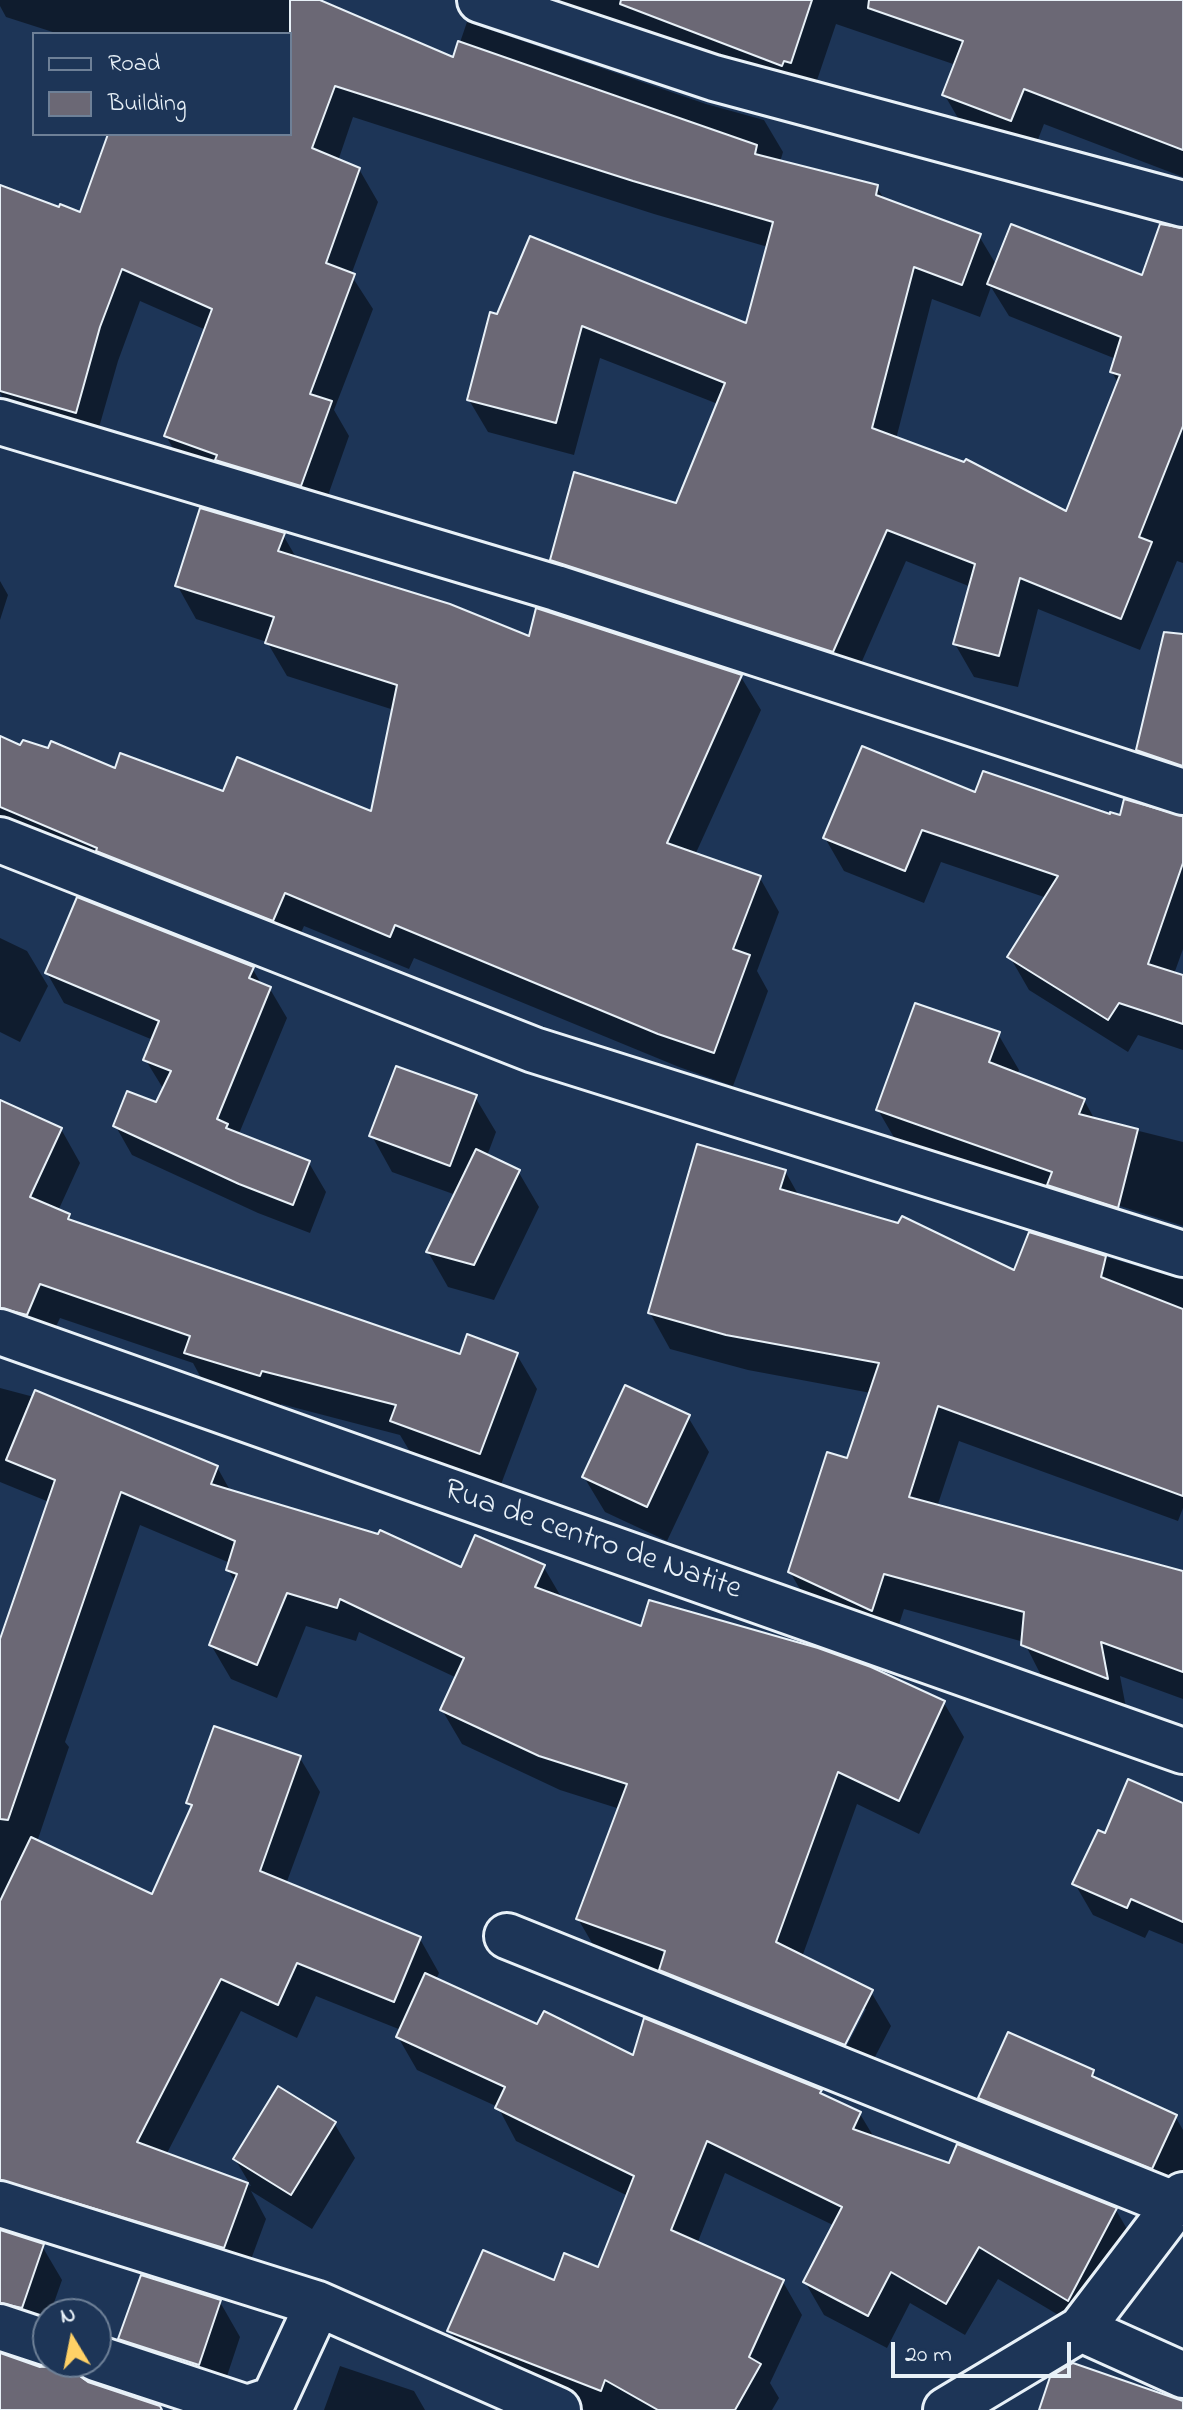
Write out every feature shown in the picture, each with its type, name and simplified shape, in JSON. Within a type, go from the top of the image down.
[{"type":"street","points":[[480,0],[714,78],[1183,204]]},
{"type":"street","points":[[0,422],[556,588],[1183,792]]},
{"type":"street","points":[[0,840],[534,1050],[1183,1254]]},
{"type":"street","name":"Rua de centro de Natite","points":[[0,1332],[1183,1751]]},
{"type":"street","points":[[507,1936],[1179,2200],[1081,2329],[946,2410]]},
{"type":"street","points":[[0,2204],[318,2304],[558,2410]]},
{"type":"street","points":[[112,2363],[247,2408],[274,2399],[318,2304]]},
{"type":"street","points":[[0,2327],[32,2338]]},
{"type":"street","points":[[1081,2329],[1183,2375]]},
{"type":"building","points":[[290,0],[320,0],[453,57],[458,41],[757,145],[755,154],[878,185],[876,195],[981,234],[962,285],[914,267],[872,428],[964,462],[966,459],[1066,511],[1120,375],[1110,372],[1121,337],[987,284],[1011,224],[1142,275],[1160,224],[1183,228],[1183,426],[1139,537],[1152,542],[1121,619],[1020,578],[999,656],[953,644],[975,564],[887,530],[833,652],[550,560],[574,472],[676,503],[725,383],[582,326],[556,423],[467,400],[490,312],[497,314],[530,236],[746,323],[773,222],[335,86],[312,148],[360,168],[326,263],[355,274],[310,394],[332,401],[301,486],[215,460],[217,455],[164,436],[212,309],[122,269],[100,327],[76,413],[0,391],[0,185],[80,212],[107,136],[292,136]]},
{"type":"building","points":[[621,0],[812,0],[791,63],[784,61],[782,66],[620,4]]},
{"type":"building","points":[[869,0],[1183,0],[1183,150],[1024,89],[1011,121],[942,95],[963,41],[868,8]]},
{"type":"building","points":[[200,508],[285,533],[278,551],[450,604],[529,636],[536,608],[742,675],[667,843],[761,876],[733,949],[750,955],[714,1053],[658,1034],[395,925],[390,937],[285,893],[273,921],[96,851],[97,848],[0,807],[0,736],[20,745],[23,740],[48,748],[51,741],[115,768],[120,753],[223,791],[237,757],[371,811],[397,685],[265,643],[274,617],[175,586]]},
{"type":"building","points":[[1164,632],[1183,634],[1183,766],[1136,750]]},
{"type":"building","points":[[862,746],[975,792],[983,771],[1110,814],[1120,815],[1124,799],[1183,816],[1183,863],[1148,964],[1183,975],[1183,1024],[1119,1003],[1108,1020],[1007,957],[1058,876],[922,830],[905,871],[823,838]]},
{"type":"building","points":[[77,897],[254,967],[249,978],[271,987],[217,1119],[228,1124],[226,1128],[310,1161],[293,1205],[239,1184],[113,1126],[127,1091],[156,1102],[171,1071],[143,1060],[159,1021],[45,973]]},
{"type":"building","points":[[915,1003],[1000,1032],[989,1062],[1085,1099],[1079,1114],[1138,1129],[1118,1208],[1047,1185],[1052,1172],[876,1110]]},
{"type":"building","points":[[396,1066],[477,1095],[450,1166],[369,1136]]},
{"type":"building","points":[[0,1100],[62,1128],[30,1197],[70,1214],[68,1219],[460,1354],[467,1334],[518,1353],[480,1454],[390,1421],[396,1405],[262,1371],[260,1376],[184,1353],[190,1336],[40,1284],[27,1315],[0,1308]]},
{"type":"building","points":[[697,1144],[786,1170],[780,1189],[898,1223],[902,1216],[1014,1270],[1029,1232],[1106,1256],[1101,1277],[1183,1309],[1183,1496],[938,1406],[909,1497],[1183,1571],[1183,1672],[1101,1642],[1108,1679],[1021,1645],[1024,1612],[884,1574],[872,1611],[788,1572],[827,1452],[847,1458],[879,1363],[726,1335],[648,1313]]},
{"type":"building","points":[[476,1149],[520,1170],[474,1265],[426,1252]]},
{"type":"building","points":[[625,1385],[690,1415],[647,1507],[582,1477]]},
{"type":"building","points":[[35,1390],[218,1466],[211,1484],[378,1534],[380,1530],[461,1567],[475,1535],[545,1565],[535,1587],[641,1626],[649,1600],[818,1648],[871,1667],[945,1701],[899,1801],[838,1772],[776,1942],[873,1990],[845,2045],[659,1970],[665,1951],[576,1919],[627,1784],[539,1756],[440,1710],[464,1658],[340,1599],[337,1608],[287,1593],[257,1665],[209,1645],[237,1574],[226,1570],[235,1541],[121,1492],[8,1820],[0,1819],[0,1639],[55,1480],[6,1460]]},
{"type":"building","points":[[214,1726],[301,1756],[260,1871],[421,1937],[394,2002],[297,1963],[278,2005],[221,1979],[137,2142],[248,2183],[224,2248],[0,2180],[0,1901],[31,1837],[152,1894],[192,1805],[186,1803]]},
{"type":"building","points":[[1128,1779],[1183,1803],[1183,1922],[1131,1899],[1127,1908],[1072,1884],[1098,1830],[1105,1833]]},
{"type":"building","points":[[425,1973],[537,2024],[544,2011],[633,2055],[644,2018],[822,2090],[820,2093],[861,2112],[853,2129],[949,2163],[957,2144],[1117,2208],[1068,2301],[979,2247],[946,2304],[891,2272],[868,2316],[803,2282],[842,2207],[707,2141],[671,2230],[784,2280],[749,2357],[761,2364],[735,2410],[658,2410],[605,2380],[601,2391],[447,2331],[483,2250],[554,2280],[564,2253],[598,2267],[634,2176],[495,2108],[505,2087],[396,2037]]},
{"type":"building","points":[[1008,2032],[1094,2070],[1092,2076],[1177,2115],[1152,2169],[978,2098]]},
{"type":"building","points":[[278,2086],[336,2122],[291,2195],[233,2159]]},
{"type":"building","points":[[0,2230],[44,2244],[22,2308],[0,2303]]},
{"type":"building","points":[[141,2275],[221,2300],[199,2365],[118,2339]]},
{"type":"building","points":[[0,2353],[32,2364],[32,2378],[83,2378],[160,2406],[162,2410],[0,2410]]},
{"type":"building","points":[[1073,2363],[1183,2401],[1183,2410],[1039,2410],[1050,2377]]}]
